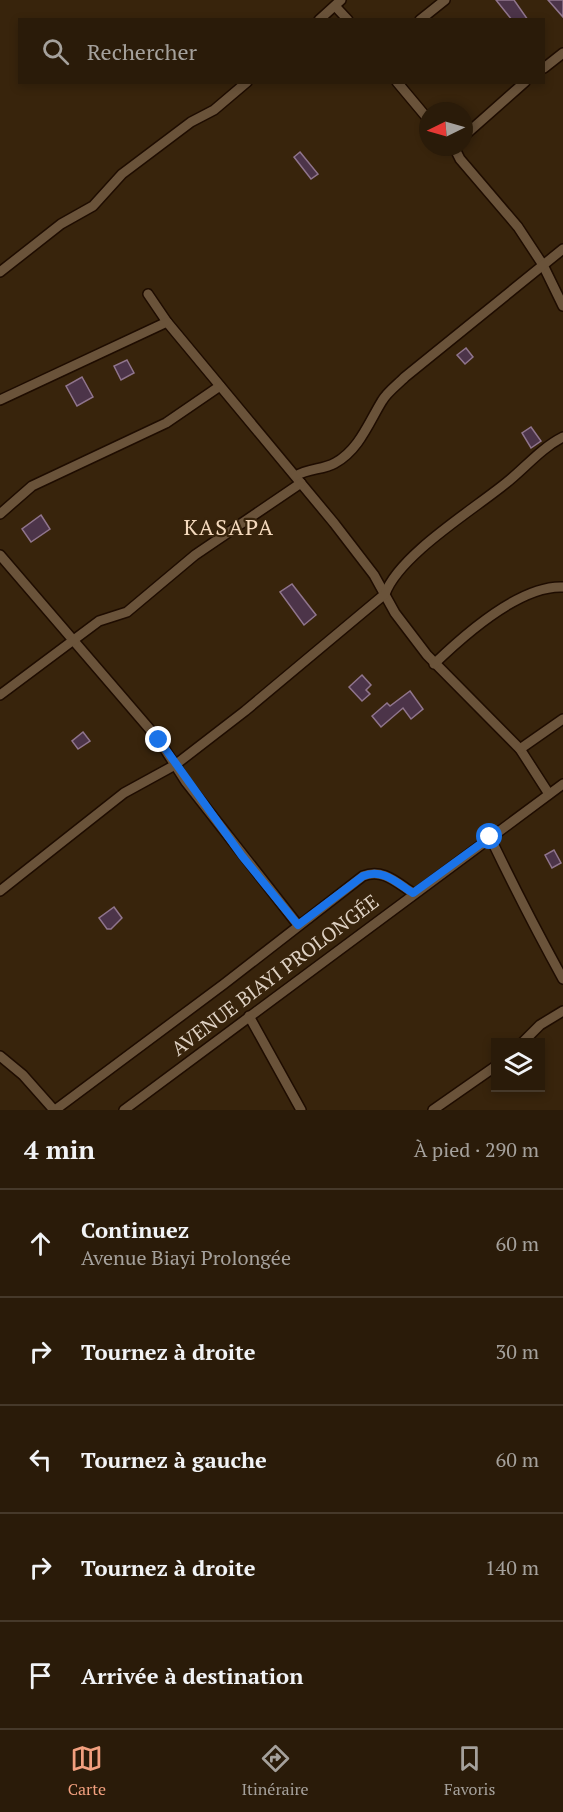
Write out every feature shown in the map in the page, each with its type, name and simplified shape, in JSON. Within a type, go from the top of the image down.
[{"type":"street","points":[[422,18],[445,0]]},
{"type":"street","points":[[321,18],[338,3],[347,18]]},
{"type":"street","points":[[545,66],[563,53]]},
{"type":"street","points":[[0,272],[61,224],[93,206],[122,174],[190,122],[214,110],[245,84]]},
{"type":"street","points":[[399,84],[419,108]]},
{"type":"street","points":[[473,128],[523,84]]},
{"type":"street","points":[[458,156],[503,209],[543,265],[563,306]]},
{"type":"street","points":[[0,696],[99,621],[127,612],[195,555],[298,480],[304,471],[335,464],[368,427],[383,399],[405,378],[563,249]]},
{"type":"street","points":[[148,294],[167,322],[334,523],[385,594],[395,613],[434,663],[520,749],[549,794]]},
{"type":"street","points":[[0,400],[167,322]]},
{"type":"street","points":[[0,514],[32,486],[166,423],[220,386]]},
{"type":"street","points":[[0,891],[124,793],[175,765],[245,711],[385,594],[397,573],[430,541],[467,514],[539,453],[563,437]]},
{"type":"street","points":[[0,555],[159,740],[175,765],[298,925]]},
{"type":"street","points":[[434,663],[468,632],[502,608],[547,587],[563,587]]},
{"type":"street","points":[[520,749],[563,719]]},
{"type":"street","name":"AVENUE BIAYI PROLONGÉE","points":[[124,1110],[364,933],[413,893],[563,784]]},
{"type":"street","points":[[490,837],[531,924],[553,956],[563,978]]},
{"type":"street","points":[[0,1056],[55,1110],[224,984],[363,876],[372,872],[385,875],[413,893]]},
{"type":"street","points":[[527,1038],[540,1025],[563,1011]]},
{"type":"street","points":[[249,1016],[301,1110]]},
{"type":"street","points":[[433,1110],[491,1069]]},
{"type":"building","points":[[496,0],[514,0],[527,18],[510,18]]},
{"type":"building","points":[[548,0],[563,0],[563,17]]},
{"type":"building","points":[[300,152],[318,174],[311,179],[294,157]]},
{"type":"building","points":[[466,348],[473,357],[465,364],[457,355]]},
{"type":"building","points":[[127,360],[134,373],[121,380],[114,366]]},
{"type":"building","points":[[82,377],[93,397],[77,406],[66,386]]},
{"type":"building","points":[[531,427],[541,441],[531,448],[522,433]]},
{"type":"building","points":[[41,515],[50,529],[31,542],[22,529]]},
{"type":"building","points":[[292,584],[316,615],[304,625],[280,592]]},
{"type":"building","points":[[362,675],[371,685],[366,690],[370,694],[362,701],[349,687]]},
{"type":"building","points":[[410,691],[423,709],[411,719],[403,708],[381,727],[372,716],[387,703],[390,706]]},
{"type":"building","points":[[83,732],[90,741],[78,749],[72,741]]},
{"type":"building","points":[[554,850],[561,863],[552,868],[545,855]]},
{"type":"building","points":[[114,907],[122,918],[111,929],[107,929],[99,918]]},
{"type":"district","name":"KASAPA","points":[[229,527]]},
{"type":"route","points":[[159,740],[186,782],[298,925],[340,892],[372,872],[385,875],[413,893],[490,837]]}]
